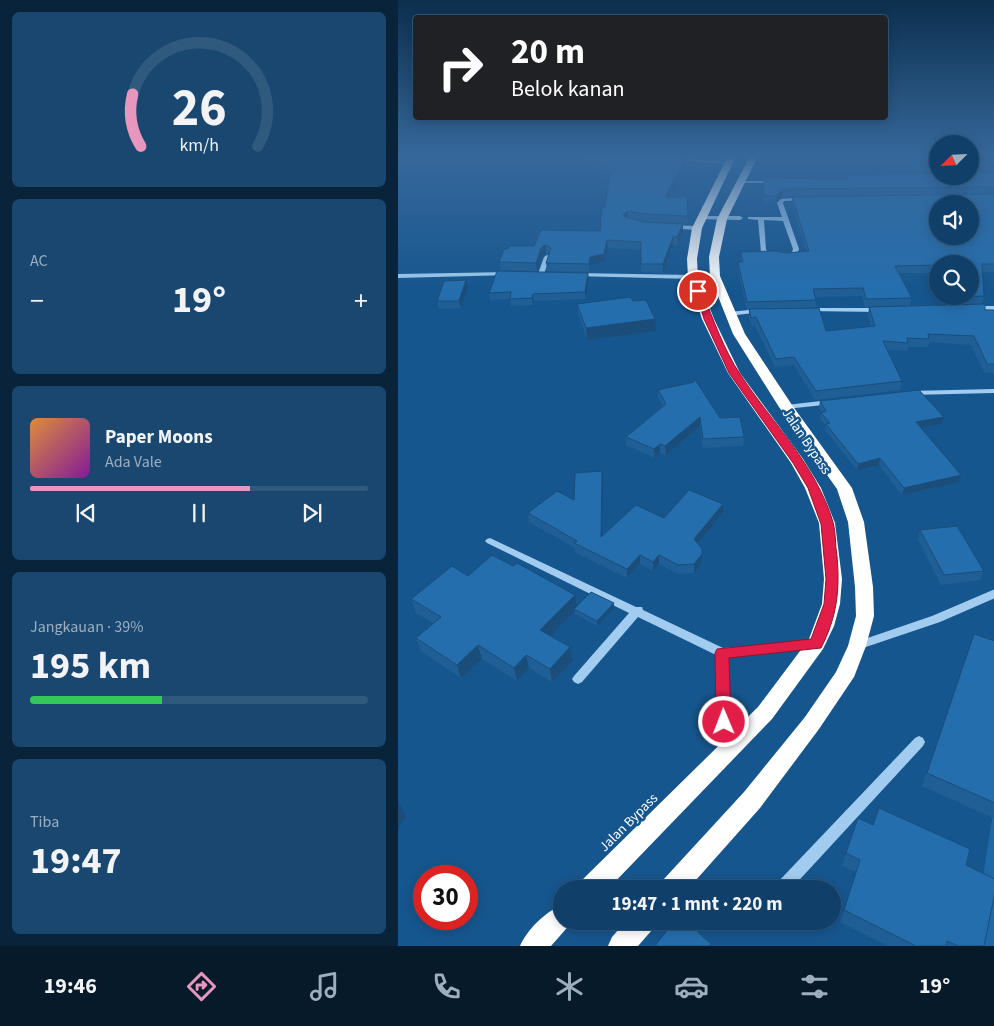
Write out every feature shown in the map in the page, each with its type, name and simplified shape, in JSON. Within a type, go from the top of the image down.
[{"type":"highway","name":"Jalan Bypass","points":[[600,880],[765,713],[816,644],[825,626],[831,604],[832,579],[827,524],[813,488],[798,462],[734,373],[708,319],[693,277],[692,259],[699,223],[709,202]]},
{"type":"highway","name":"Jalan Bypass","points":[[686,880],[752,800],[812,723],[844,678],[857,646],[866,616],[856,522],[844,488],[786,408],[739,334],[729,314],[715,276],[714,257],[722,218],[731,202]]},
{"type":"highway","points":[[533,946],[553,927]]},
{"type":"highway","points":[[621,946],[635,930]]},
{"type":"street","points":[[761,219],[765,254],[787,256],[795,253],[796,249],[784,219],[781,202]]},
{"type":"street","points":[[699,223],[722,218],[740,218]]},
{"type":"street","points":[[750,218],[784,219]]},
{"type":"street","points":[[541,274],[547,257]]},
{"type":"street","points":[[398,276],[512,274]]},
{"type":"street","points":[[531,274],[551,275]]},
{"type":"street","points":[[570,275],[693,277]]},
{"type":"street","points":[[966,308],[994,308]]},
{"type":"street","points":[[805,310],[889,310]]},
{"type":"street","points":[[729,314],[766,311]]},
{"type":"street","points":[[901,394],[994,391]]},
{"type":"street","points":[[786,408],[839,400]]},
{"type":"street","points":[[490,541],[638,610],[722,653],[816,644]]},
{"type":"street","points":[[857,646],[912,629],[994,593]]},
{"type":"street","points":[[578,679],[638,610]]},
{"type":"street","points":[[722,653],[724,756]]},
{"type":"street","points":[[789,880],[919,742]]},
{"type":"lane","points":[[662,226],[699,223]]},
{"type":"shaded area","points":[[994,807],[994,946],[972,946]]},
{"type":"building","points":[[606,202],[687,202],[688,216],[645,214],[628,211],[623,214],[625,217],[644,222],[683,224],[677,237],[673,237],[663,264],[641,264],[641,242],[607,240],[604,254],[590,257],[589,264],[546,263],[551,248],[545,245],[541,248],[536,263],[499,262],[504,249],[508,249],[509,246],[534,246],[541,230],[600,231],[602,207],[605,207]]},
{"type":"building","points":[[794,202],[929,202],[929,245],[979,245],[979,202],[995,202],[995,264],[982,264],[984,296],[979,296],[979,255],[929,255],[929,265],[895,266],[912,298],[866,299],[863,288],[813,289],[816,300],[747,302],[738,262],[743,262],[741,252],[774,251],[787,253],[809,251]]},
{"type":"building","points":[[497,271],[588,273],[585,292],[533,294],[532,298],[510,299],[511,292],[489,293]]},
{"type":"building","points":[[466,280],[459,301],[437,301],[444,281]]},
{"type":"building","points":[[630,297],[633,301],[646,300],[655,319],[586,328],[577,304]]},
{"type":"building","points":[[985,304],[985,310],[995,310],[995,364],[987,364],[974,336],[928,334],[929,339],[907,338],[908,343],[883,341],[902,381],[816,391],[794,357],[776,359],[756,317],[751,318],[749,309],[819,308],[826,331],[875,326],[869,307]]},
{"type":"building","points":[[694,378],[720,418],[740,417],[744,437],[703,439],[700,417],[665,446],[660,444],[654,449],[626,437],[666,404],[658,390],[694,382]]},
{"type":"building","points":[[919,390],[944,417],[916,422],[961,475],[904,488],[880,458],[858,464],[826,424],[830,423],[821,413],[826,411],[820,401]]},
{"type":"building","points":[[602,471],[601,537],[636,505],[664,518],[689,490],[723,504],[694,539],[702,549],[702,554],[694,564],[678,565],[659,555],[653,562],[640,555],[627,569],[574,543],[577,541],[528,513],[557,491],[574,500],[575,473]]},
{"type":"building","points":[[957,526],[984,571],[944,575],[920,530]]},
{"type":"building","points":[[492,555],[513,566],[517,563],[575,595],[540,630],[570,647],[550,669],[526,655],[514,668],[478,645],[457,665],[416,638],[441,617],[411,599],[452,566],[468,576]]},
{"type":"building","points":[[591,592],[614,603],[597,621],[574,609]]},
{"type":"building","points":[[974,634],[995,641],[995,803],[927,773]]},
{"type":"building","points":[[879,808],[970,849],[966,865],[995,879],[995,892],[984,946],[958,946],[947,941],[946,946],[916,946],[844,910],[860,860],[846,853],[858,818],[873,825]]},
{"type":"building","points":[[667,930],[696,930],[711,944],[709,946],[655,946]]},
{"type":"route","points":[[698,291],[708,319],[734,373],[798,462],[813,488],[827,524],[832,579],[831,604],[825,626],[816,644],[722,653],[724,722]]}]
